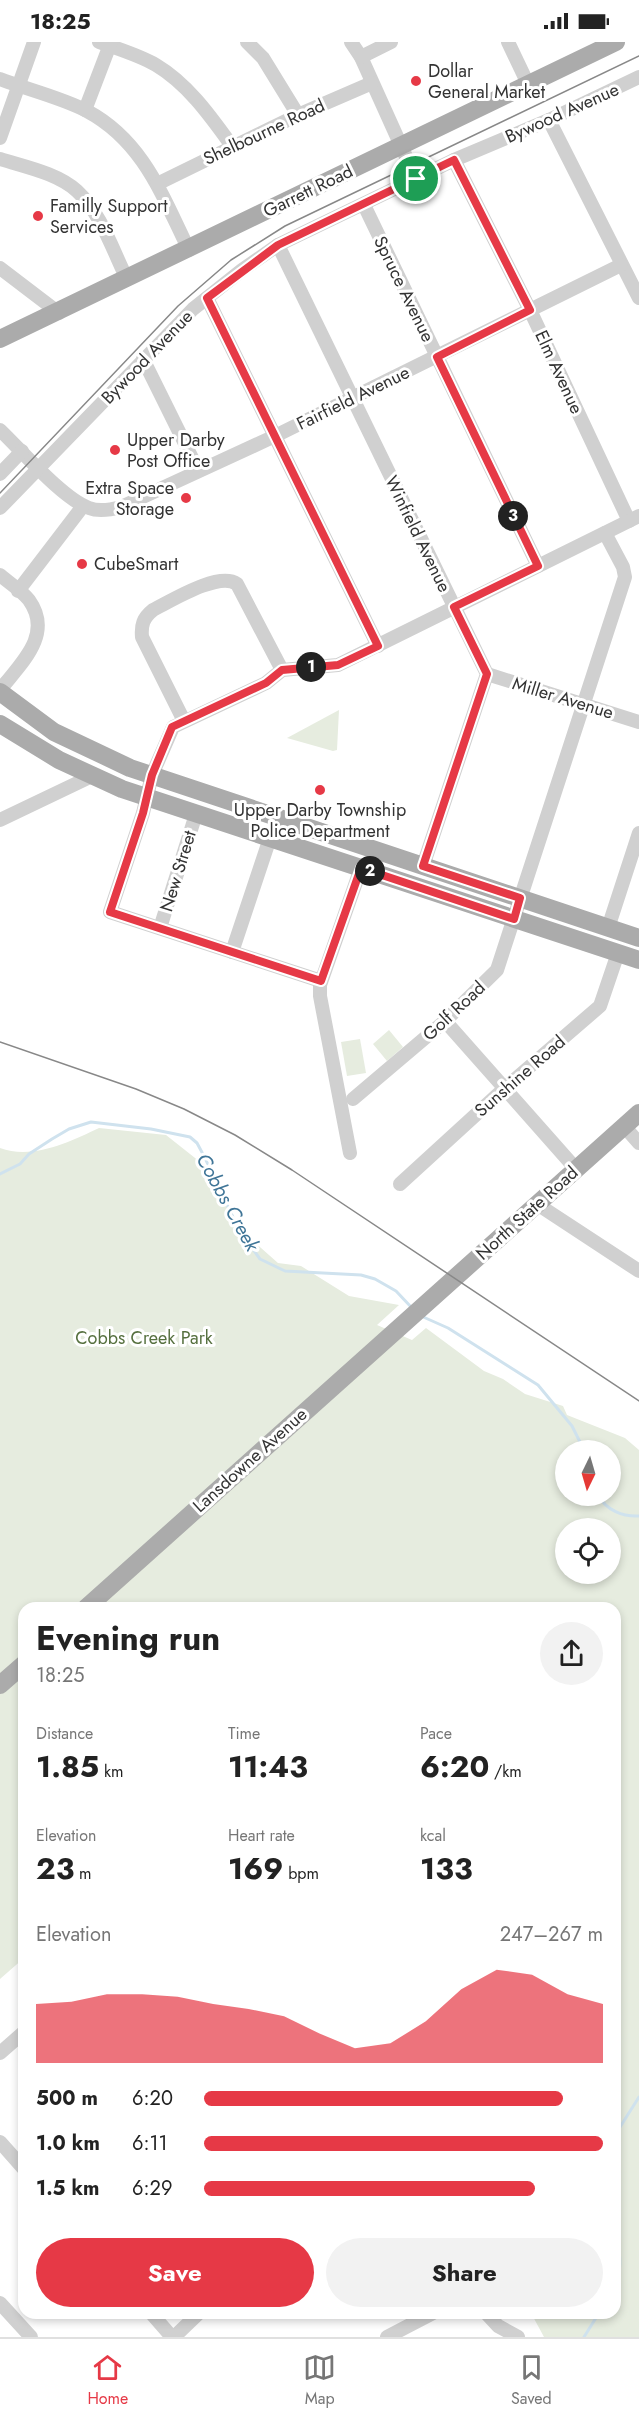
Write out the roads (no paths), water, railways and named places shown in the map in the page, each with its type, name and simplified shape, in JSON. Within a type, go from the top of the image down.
[{"type":"main road","name":"Garrett Road","points":[[0,339],[189,250],[610,43]]},
{"type":"main road","points":[[0,691],[54,732],[108,759],[639,938]]},
{"type":"main road","points":[[0,724],[44,752],[92,776],[145,797],[639,960]]},
{"type":"main road","points":[[324,856],[331,835]]},
{"type":"main road","name":"North State Road","points":[[416,1313],[639,1113]]},
{"type":"main road","name":"Lansdowne Avenue","points":[[93,1602],[416,1313]]},
{"type":"main road","points":[[0,1685],[18,1669]]},
{"type":"street","points":[[0,138],[34,42]]},
{"type":"street","points":[[247,42],[263,58],[298,115]]},
{"type":"street","points":[[351,42],[361,57],[416,179]]},
{"type":"street","points":[[361,57],[391,42]]},
{"type":"street","points":[[508,42],[528,84]]},
{"type":"street","points":[[86,110],[107,43],[155,64],[180,82],[208,113],[232,146]]},
{"type":"street","name":"Bywood Avenue","points":[[0,508],[143,359],[207,298],[278,245],[454,160],[549,120],[639,77]]},
{"type":"street","points":[[0,79],[86,110],[117,131],[129,142],[157,184],[189,250]]},
{"type":"street","name":"Shelbourne Road","points":[[157,184],[232,146],[372,82]]},
{"type":"street","points":[[549,120],[639,298]]},
{"type":"street","points":[[0,159],[64,182],[77,191],[98,220],[127,279]]},
{"type":"street","name":"Elm Avenue","points":[[454,160],[634,518]]},
{"type":"street","name":"Spruce Avenue","points":[[364,205],[538,566]]},
{"type":"street","name":"Winfield Avenue","points":[[278,245],[487,674]]},
{"type":"street","name":"Fairfield Avenue","points":[[83,506],[100,511],[121,507],[274,436],[621,265]]},
{"type":"street","points":[[0,268],[58,313]]},
{"type":"street","points":[[207,298],[378,646]]},
{"type":"street","points":[[143,359],[198,470]]},
{"type":"street","points":[[0,430],[66,494],[83,506],[18,591]]},
{"type":"street","points":[[0,474],[22,451]]},
{"type":"street","points":[[321,981],[110,912],[143,813],[152,775],[172,727],[266,683],[282,670],[338,665],[634,518]]},
{"type":"street","points":[[520,898],[625,577],[623,567],[604,533]]},
{"type":"street","points":[[0,575],[28,600],[35,613],[37,635],[30,653],[0,691]]},
{"type":"street","points":[[184,721],[142,637],[142,623],[153,610],[215,581],[231,580],[237,584],[282,670]]},
{"type":"street","points":[[423,866],[487,674]]},
{"type":"street","name":"Miller Avenue","points":[[487,674],[639,722]]},
{"type":"street","points":[[0,820],[92,776]]},
{"type":"street","name":"New Street","points":[[160,928],[196,814]]},
{"type":"street","points":[[608,927],[639,833]]},
{"type":"street","points":[[232,952],[270,838]]},
{"type":"street","points":[[350,1153],[320,996],[321,981],[361,868]]},
{"type":"street","name":"Golf Road","points":[[352,1100],[445,1021],[497,970],[520,898]]},
{"type":"street","name":"Sunshine Road","points":[[400,1185],[504,1088],[600,1006],[618,953]]},
{"type":"street","points":[[445,1021],[576,1169]]},
{"type":"street","points":[[624,1126],[639,1143]]},
{"type":"street","points":[[537,1204],[639,1271]]},
{"type":"street","points":[[0,2053],[18,2037]]},
{"type":"street","points":[[0,2142],[18,2162]]},
{"type":"street","points":[[0,2302],[31,2337]]},
{"type":"street","points":[[156,2319],[173,2337],[192,2319]]},
{"type":"street","points":[[387,2337],[422,2319]]},
{"type":"street","points":[[492,2319],[498,2326],[518,2337]]},
{"type":"waterway","name":"Cobbs Creek","points":[[0,1174],[20,1164],[29,1154],[69,1129],[91,1122],[151,1129],[190,1137],[197,1143],[205,1158],[239,1230],[260,1259],[285,1271],[361,1275],[375,1279],[396,1291],[412,1308]]},
{"type":"waterway","name":"Cobbs Creek","points":[[421,1316],[448,1328],[538,1385],[572,1426],[579,1440]]},
{"type":"waterway","name":"Cobbs Creek","points":[[607,1506],[616,1512],[639,1516]]},
{"type":"waterway","points":[[621,2126],[639,2097]]},
{"type":"waterway","points":[[584,2337],[595,2319]]},
{"type":"tram line","points":[[0,493],[178,306],[231,260],[285,226],[639,56]]},
{"type":"tram line","points":[[0,1042],[136,1089],[184,1109],[235,1135],[292,1170],[639,1401]]},
{"type":"place","name":"Dollar General Market","points":[[416,81]]},
{"type":"place","name":"Familly Support Services","points":[[38,216]]},
{"type":"place","name":"Upper Darby Post Office","points":[[115,450]]},
{"type":"place","name":"Extra Space Storage","points":[[186,498]]},
{"type":"place","name":"CubeSmart","points":[[82,564]]},
{"type":"place","name":"Upper Darby Township Police Department","points":[[320,790]]},
{"type":"park label","name":"Cobbs Creek Park","points":[[144,1338]]}]
